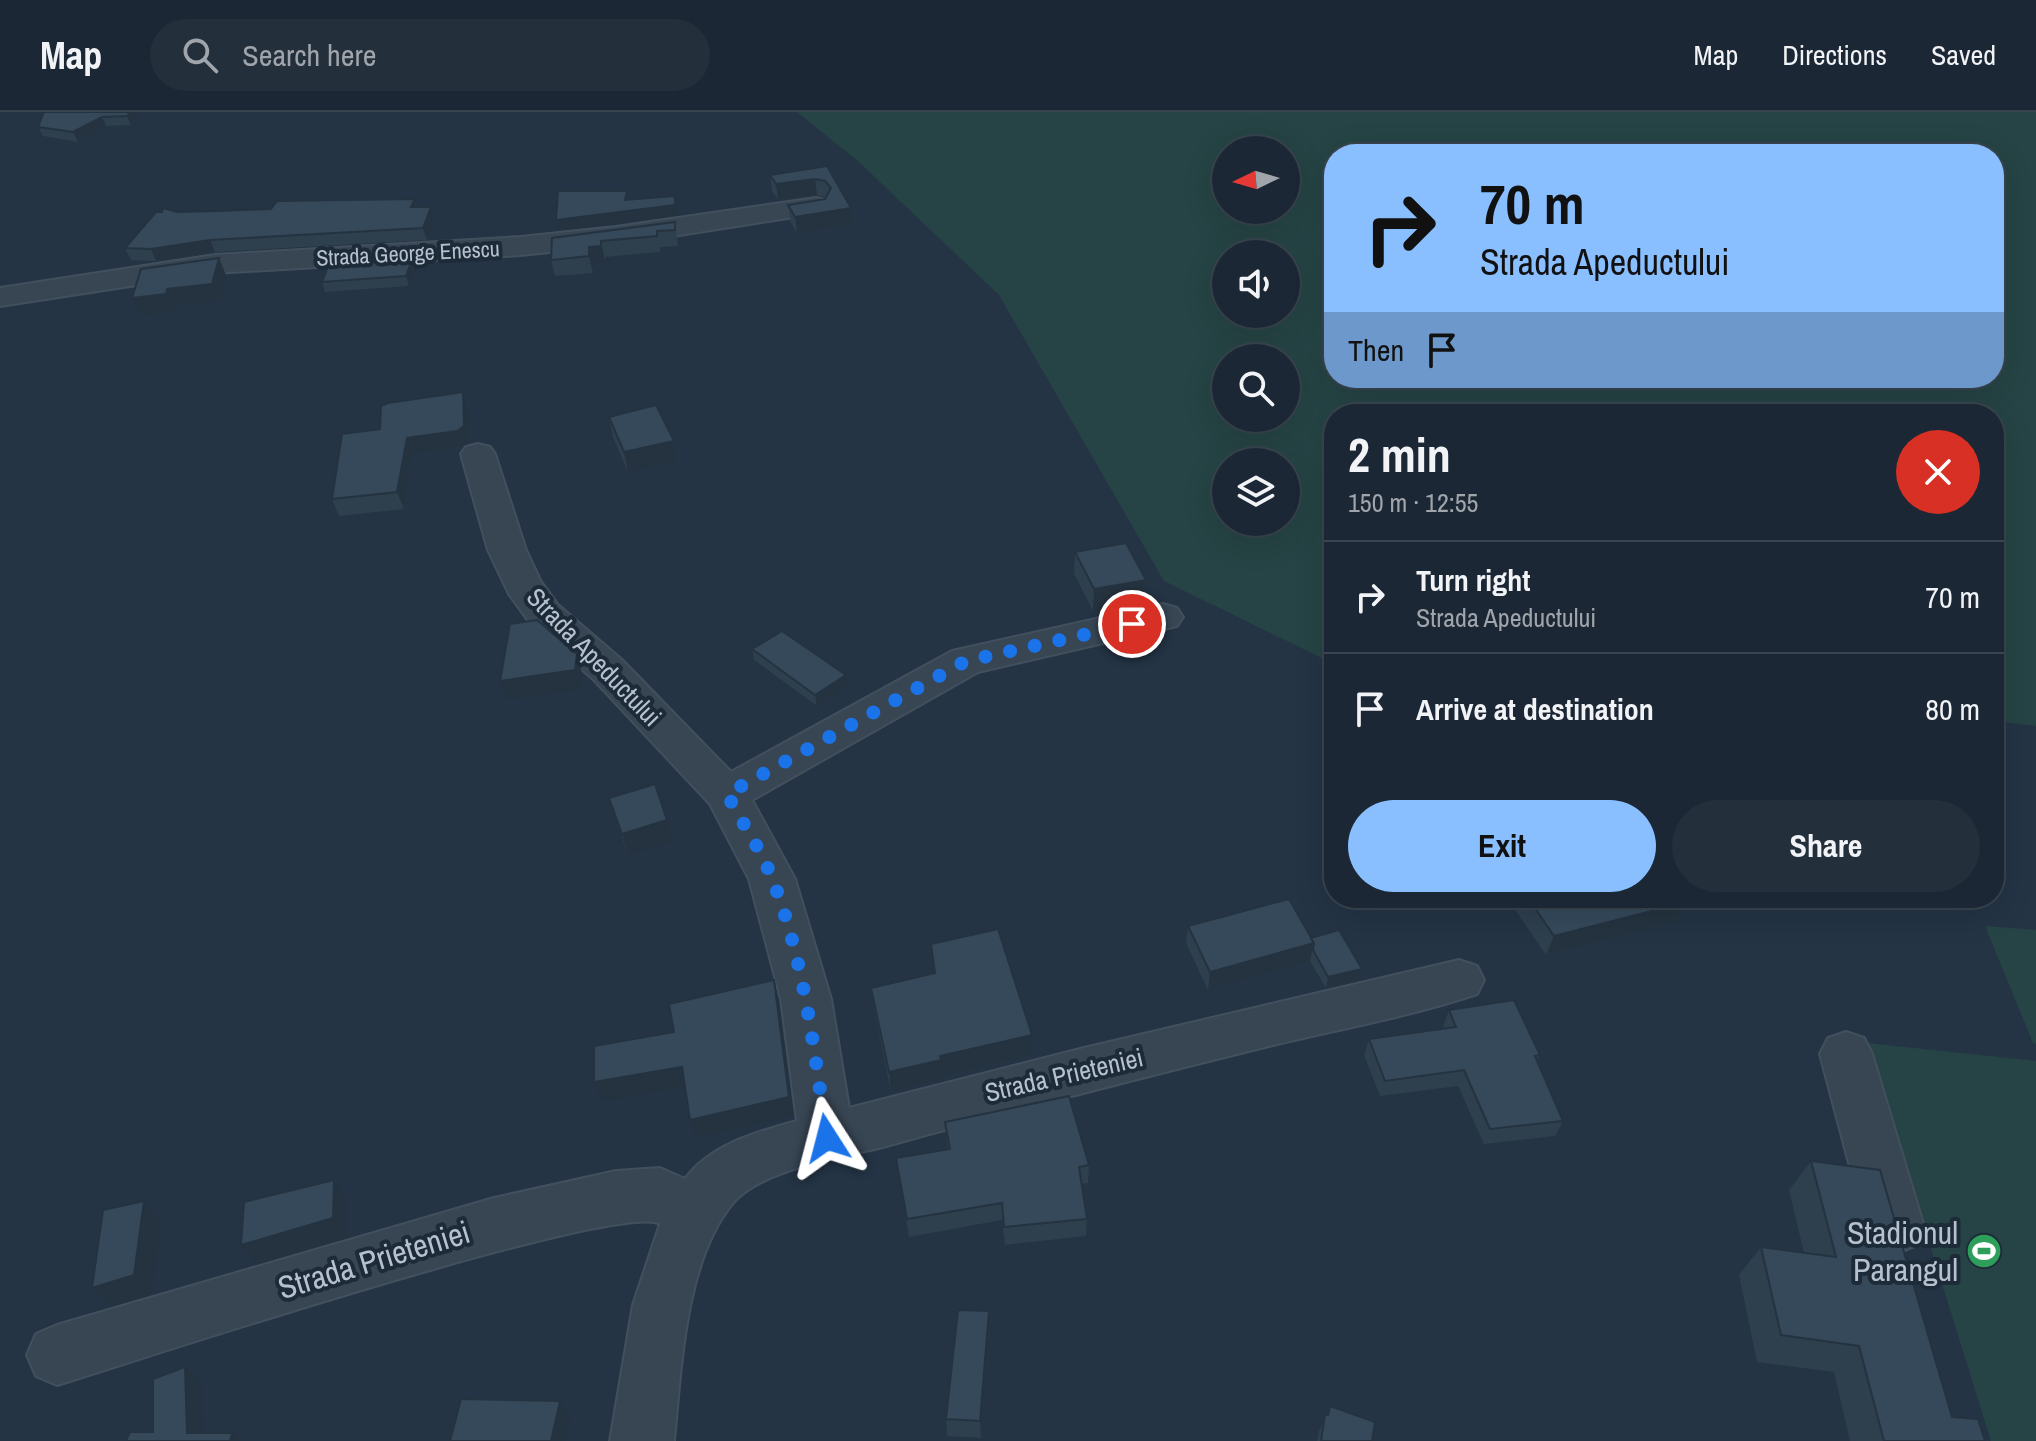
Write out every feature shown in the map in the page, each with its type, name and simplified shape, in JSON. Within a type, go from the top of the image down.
[{"type":"street","name":"Strada George Enescu","points":[[0,297],[215,264],[521,246],[616,236],[816,206]]},
{"type":"street","name":"Strada Apeductului","points":[[478,454],[507,550],[530,595],[544,614],[608,670],[727,794],[772,879],[791,935],[806,999],[827,1138]]},
{"type":"street","points":[[727,794],[966,661],[1163,617]]},
{"type":"street","name":"Strada Prieteniei","points":[[642,1441],[673,1263],[691,1213],[717,1181],[767,1155],[972,1097],[1459,980]]},
{"type":"street","points":[[1846,1054],[1910,1277]]},
{"type":"street","name":"Strada Prieteniei","points":[[57,1355],[494,1224],[616,1197],[660,1194],[691,1213]]},
{"type":"green space","points":[[797,112],[2036,112],[2036,726],[2004,722],[2004,404],[1324,404],[1324,659],[1164,581],[999,295],[859,162]]},
{"type":"green space","points":[[1985,926],[2036,930],[2036,1044],[2033,1043]]},
{"type":"green space","name":"Stadionul Parangul","points":[[1867,1043],[2036,1061],[2036,1441],[1991,1441]]},
{"type":"building","points":[[44,112],[130,112],[127,116],[102,117],[73,132],[38,127]]},
{"type":"building","points":[[827,166],[851,208],[795,217],[788,205],[825,199],[831,188],[825,181],[815,179],[776,184],[770,175]]},
{"type":"building","points":[[558,191],[627,191],[625,200],[675,196],[675,205],[556,220]]},
{"type":"building","points":[[415,199],[411,207],[431,207],[423,228],[210,240],[151,249],[125,248],[163,208],[177,212],[217,211],[271,209],[277,201]]},
{"type":"building","points":[[675,222],[675,230],[657,231],[657,236],[601,241],[601,246],[589,247],[589,256],[551,260],[552,238]]},
{"type":"building","points":[[414,254],[406,276],[322,282],[331,259]]},
{"type":"building","points":[[219,258],[212,284],[167,289],[166,294],[132,298],[141,269]]},
{"type":"building","points":[[463,392],[464,426],[457,431],[407,438],[397,492],[332,499],[342,434],[380,429],[381,406],[388,403]]},
{"type":"building","points":[[656,405],[674,441],[624,452],[609,417]]},
{"type":"building","points":[[1126,543],[1146,580],[1094,589],[1075,552]]},
{"type":"building","points":[[537,620],[577,654],[575,670],[500,681],[510,624]]},
{"type":"building","points":[[782,631],[846,675],[815,695],[752,649]]},
{"type":"building","points":[[655,784],[667,820],[622,834],[609,798]]},
{"type":"building","points":[[1289,899],[1314,943],[1210,972],[1188,926]]},
{"type":"building","points":[[1535,908],[1664,908],[1554,936]]},
{"type":"building","points":[[998,929],[1032,1035],[940,1056],[941,1060],[889,1072],[871,988],[935,973],[931,944]]},
{"type":"building","points":[[1339,930],[1362,969],[1328,977],[1313,950],[1311,938]]},
{"type":"building","points":[[774,980],[789,1097],[690,1120],[682,1067],[594,1082],[594,1046],[674,1032],[669,1004]]},
{"type":"building","points":[[1514,1000],[1540,1055],[1535,1056],[1563,1121],[1490,1129],[1464,1070],[1385,1081],[1369,1039],[1456,1027],[1449,1010]]},
{"type":"building","points":[[1069,1096],[1089,1165],[1079,1167],[1087,1219],[1004,1227],[1002,1203],[907,1219],[896,1158],[950,1149],[945,1122]]},
{"type":"building","points":[[1811,1161],[1880,1170],[1952,1417],[1978,1419],[1985,1441],[1884,1441],[1859,1346],[1781,1335],[1761,1247],[1836,1257]]},
{"type":"building","points":[[334,1180],[333,1218],[241,1245],[244,1202]]},
{"type":"building","points":[[144,1201],[134,1275],[92,1288],[103,1210]]},
{"type":"building","points":[[958,1310],[989,1311],[980,1421],[946,1419]]},
{"type":"building","points":[[185,1367],[187,1433],[232,1433],[230,1441],[126,1441],[130,1432],[153,1432],[153,1379]]},
{"type":"building","points":[[461,1399],[560,1401],[551,1441],[450,1441]]},
{"type":"building","points":[[1330,1406],[1375,1422],[1372,1441],[1321,1441],[1325,1414],[1328,1415]]},
{"type":"place","name":"Stadionul Parangul","points":[[1984,1251]]},
{"type":"route","points":[[827,1138],[806,999],[791,935],[772,879],[727,794],[966,661],[1132,624]]}]
